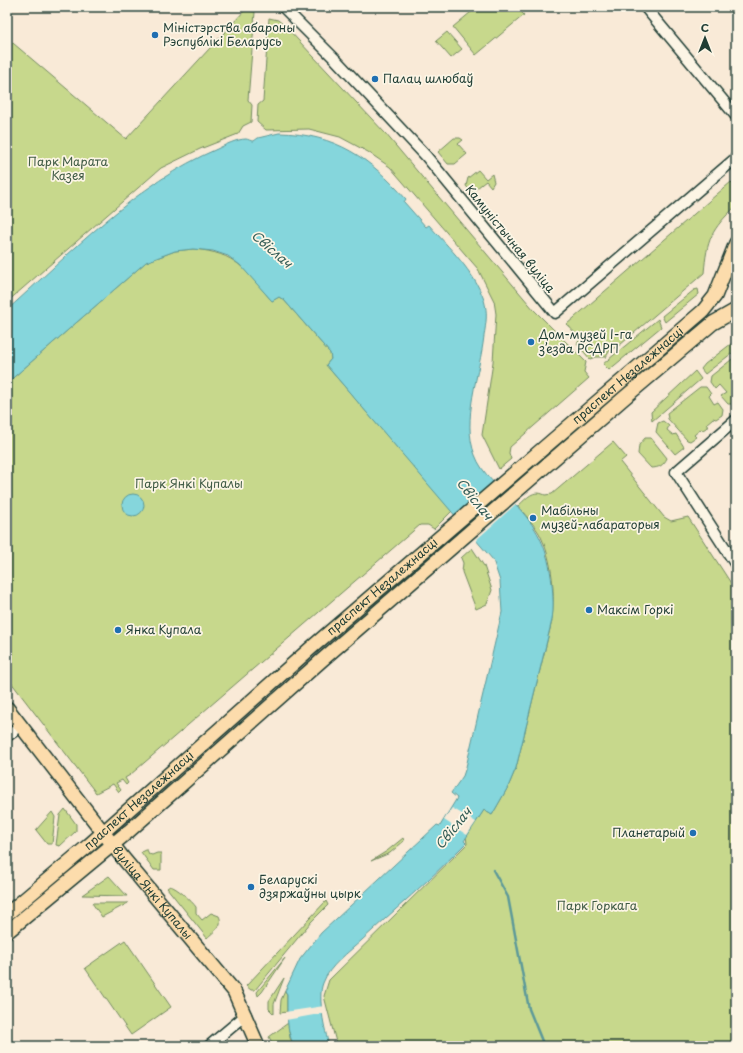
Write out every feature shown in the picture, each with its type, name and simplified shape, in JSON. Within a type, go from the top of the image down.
[{"type":"main road","points":[[735,246],[734,255],[736,271]]},
{"type":"main road","name":"праспект Незалежнасці","points":[[7,914],[103,832],[311,648],[449,531],[703,311],[715,296],[735,246]]},
{"type":"main road","name":"праспект Незалежнасці","points":[[7,932],[112,844],[713,323],[736,310]]},
{"type":"main road","name":"вуліца Янкі Купалы","points":[[7,708],[112,844],[234,991],[246,1015],[258,1046]]},
{"type":"street","name":"Камуністычная вуліца","points":[[283,7],[336,60],[426,156],[555,313],[736,158]]},
{"type":"street","points":[[645,7],[736,116]]},
{"type":"street","points":[[736,420],[676,470],[676,474],[736,565]]},
{"type":"street","points":[[209,1046],[246,1015]]},
{"type":"green space","points":[[477,7],[517,7],[524,15],[476,55],[453,27]]},
{"type":"green space","name":"Парк Марата Казея","points":[[246,9],[255,12],[248,100],[252,105],[251,122],[243,126],[238,134],[200,149],[161,168],[7,302],[7,38],[126,139]]},
{"type":"green space","points":[[269,18],[278,20],[285,26],[385,133],[534,310],[586,362],[584,372],[589,378],[510,447],[509,453],[511,459],[499,469],[482,435],[493,362],[496,314],[494,301],[478,269],[390,167],[368,152],[340,137],[309,129],[266,130],[257,122],[258,105],[263,101]]},
{"type":"green space","points":[[447,32],[462,49],[451,58],[436,41]]},
{"type":"green space","points":[[454,138],[460,138],[463,140],[458,144],[467,154],[455,164],[448,164],[438,152]]},
{"type":"green space","points":[[478,170],[486,179],[492,174],[494,182],[491,187],[486,181],[473,191],[477,198],[466,186],[468,178]]},
{"type":"green space","points":[[731,182],[736,187],[736,206],[721,222],[712,236],[707,252],[704,273],[620,345],[610,350],[606,357],[595,357],[590,359],[577,344],[580,339],[567,324]]},
{"type":"green space","name":"Парк Янкі Купалы","points":[[193,249],[220,254],[239,264],[272,301],[279,297],[284,300],[330,353],[331,359],[326,365],[452,511],[434,529],[428,525],[420,525],[125,778],[128,783],[126,785],[122,780],[116,783],[121,790],[119,792],[113,784],[96,793],[7,677],[7,383],[146,262],[175,251]]},
{"type":"green space","points":[[698,289],[699,294],[665,322],[662,316],[694,290]]},
{"type":"green space","points":[[658,319],[661,327],[609,370],[603,364]]},
{"type":"green space","points":[[736,340],[736,350],[705,374],[701,369],[705,364]]},
{"type":"green space","points":[[736,356],[736,401],[732,404],[728,404],[721,396],[726,393],[719,385],[715,389],[710,382],[711,376]]},
{"type":"green space","points":[[695,371],[701,379],[652,421],[651,412]]},
{"type":"green space","points":[[700,387],[706,387],[711,394],[709,396],[714,404],[718,402],[723,409],[722,415],[716,419],[713,418],[706,424],[709,426],[703,430],[701,429],[694,435],[696,437],[690,441],[687,440],[668,419],[667,413]]},
{"type":"green space","points":[[663,421],[669,426],[667,430],[673,435],[676,434],[684,447],[675,454],[656,432],[658,423]]},
{"type":"green space","points":[[645,438],[651,438],[667,458],[661,466],[651,468],[638,454],[639,445]]},
{"type":"green space","name":"Парк Горкага","points":[[613,442],[626,457],[620,462],[664,517],[671,521],[688,517],[736,591],[736,1046],[337,1046],[324,996],[329,980],[467,844],[466,836],[484,810],[492,815],[508,787],[516,768],[551,625],[553,602],[552,578],[544,543],[537,529],[518,506],[530,495],[537,493],[545,495],[552,494]]},
{"type":"green space","points":[[472,548],[484,566],[492,590],[487,604],[476,609],[462,572],[463,563],[461,558]]},
{"type":"green space","points":[[65,809],[76,824],[76,831],[60,846],[56,845],[60,815]]},
{"type":"green space","points":[[52,812],[55,817],[52,844],[47,844],[36,830]]},
{"type":"green space","points":[[403,838],[404,841],[390,853],[371,861],[387,851]]},
{"type":"green space","points":[[145,850],[152,855],[161,853],[161,870],[154,870],[141,852]]},
{"type":"green space","points":[[109,876],[127,896],[82,895]]},
{"type":"green space","points":[[170,886],[191,901],[196,907],[196,913],[202,920],[211,913],[219,916],[219,926],[207,938],[167,888]]},
{"type":"green space","points":[[326,901],[328,905],[311,922],[255,990],[251,990],[246,986]]},
{"type":"green space","points":[[92,903],[128,903],[102,917]]},
{"type":"green space","points":[[125,940],[171,1007],[131,1035],[85,968]]},
{"type":"green space","points":[[285,958],[262,992],[258,996],[257,992]]},
{"type":"green space","points":[[284,978],[274,1004],[274,1014],[269,1009],[269,1001]]},
{"type":"green space","points":[[285,991],[287,994],[287,1012],[280,1013],[281,1000]]},
{"type":"green space","points":[[288,1023],[290,1038],[294,1046],[274,1046],[269,1037]]},
{"type":"water","name":"Свіслач","points":[[279,133],[299,134],[318,138],[350,151],[365,160],[393,184],[406,199],[404,202],[426,227],[429,225],[460,260],[480,289],[486,309],[486,318],[471,412],[471,441],[475,455],[482,468],[491,480],[529,520],[535,529],[548,560],[553,598],[552,620],[516,768],[508,787],[492,815],[484,810],[464,841],[466,843],[330,971],[321,989],[322,1014],[329,1046],[294,1046],[288,1027],[287,994],[285,991],[300,959],[321,933],[437,825],[440,826],[457,798],[451,793],[463,776],[466,767],[502,612],[500,581],[493,560],[326,365],[331,359],[330,353],[284,300],[279,297],[272,301],[240,265],[228,256],[213,251],[193,249],[175,251],[146,262],[7,383],[7,310],[80,243],[159,180],[188,163],[231,142],[246,139],[254,141],[258,138]]},
{"type":"water","points":[[133,494],[141,497],[144,505],[141,513],[133,516],[125,513],[122,505],[125,497]]},
{"type":"pier","points":[[496,482],[517,503],[475,541],[454,517]]},
{"type":"pier","points":[[452,808],[476,822],[467,835],[444,820]]},
{"type":"pier","points":[[324,1006],[325,1013],[286,1020],[285,1012]]},
{"type":"waterway","points":[[493,870],[508,897],[529,1009],[544,1046]]},
{"type":"place","name":"Міністэрства абароны Рэспублікі Беларусь","points":[[155,35]]},
{"type":"place","name":"Палац шлюбаў","points":[[375,79]]},
{"type":"place","name":"Дом-музей I-га зʼезда РСДРП","points":[[531,342]]},
{"type":"place","name":"Мабільны музей-лабараторыя","points":[[533,518]]},
{"type":"place","name":"Максім Горкі","points":[[589,610]]},
{"type":"place","name":"Янка Купала","points":[[118,630]]},
{"type":"place","name":"Планетарый","points":[[693,833]]},
{"type":"place","name":"Беларускі дзяржаўны цырк","points":[[251,887]]}]
